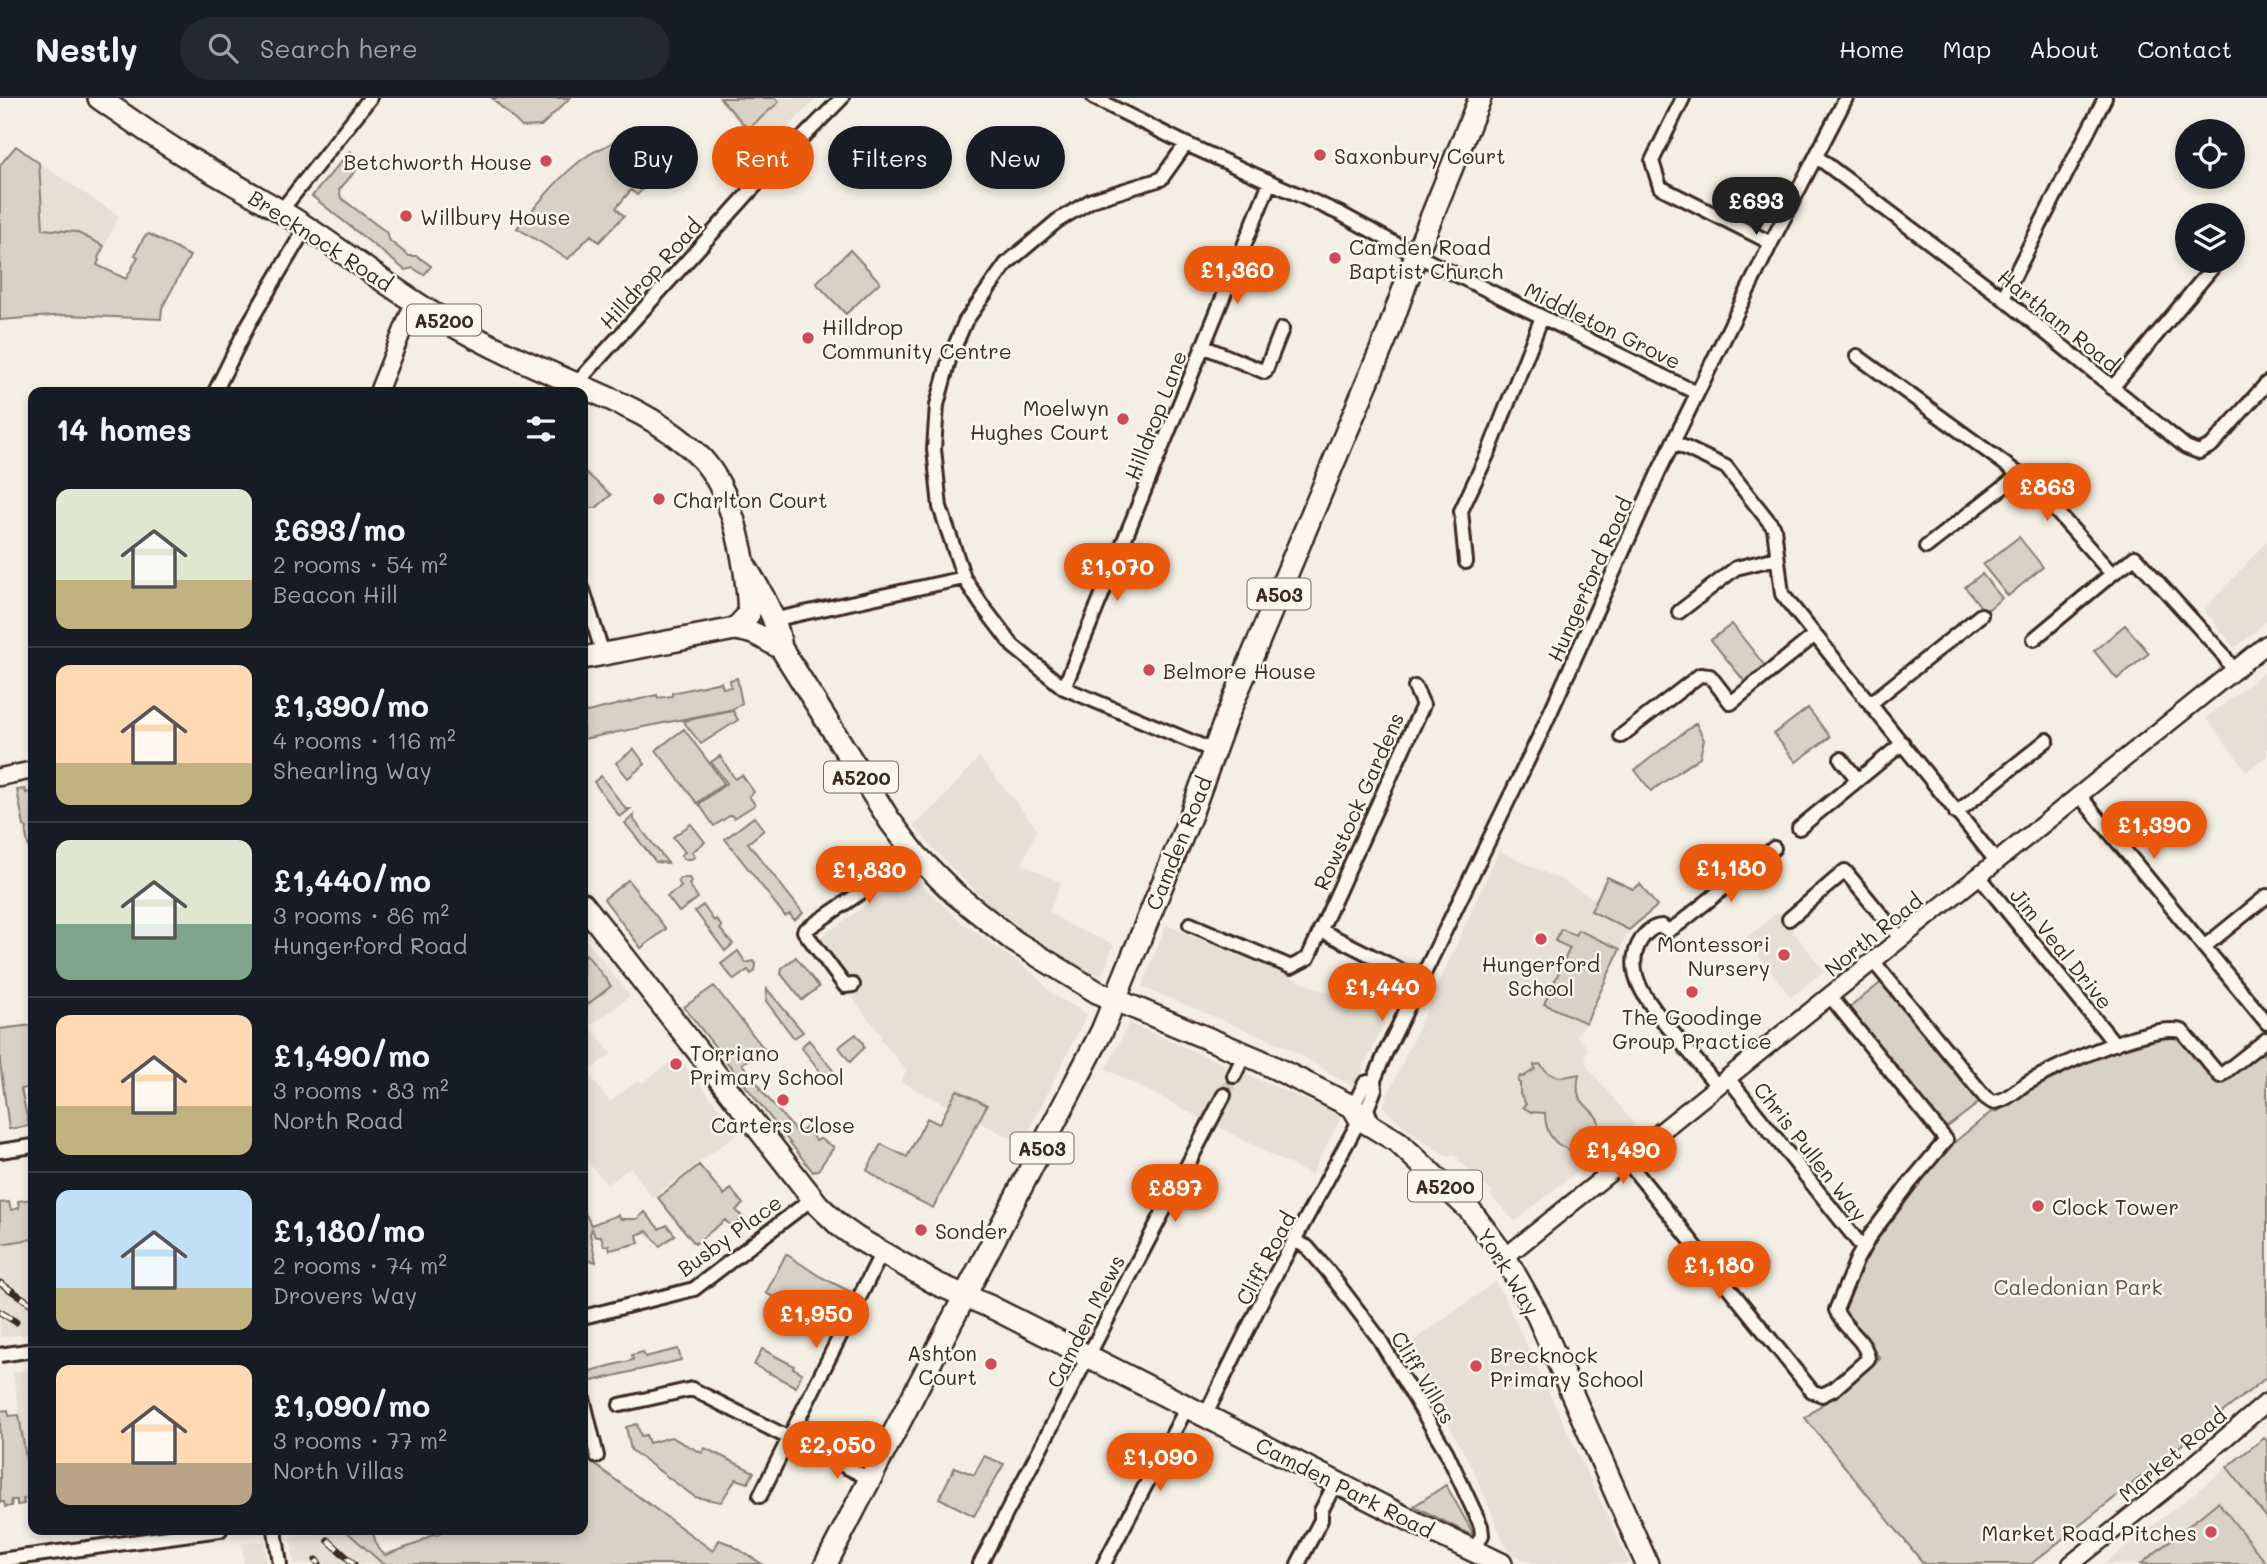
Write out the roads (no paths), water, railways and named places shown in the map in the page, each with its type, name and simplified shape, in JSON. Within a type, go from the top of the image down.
[{"type":"main road","name":"Brecknock Road","points":[[99,98],[177,150],[306,227],[414,302],[467,333],[583,387]]},
{"type":"main road","name":"Camden Road","points":[[826,1564],[1093,1049],[1115,1000],[1191,817],[1214,751],[1362,397],[1480,98]]},
{"type":"main road","name":"Brecknock Road","points":[[588,389],[656,422],[702,459],[724,496],[745,566],[749,614],[735,629]]},
{"type":"main road","name":"Brecknock Road","points":[[745,566],[757,585],[779,636],[780,648],[867,787],[916,855],[955,894],[1014,941],[1055,968],[1115,1000]]},
{"type":"main road","name":"A5200","points":[[735,629],[760,634],[780,648]]},
{"type":"main road","points":[[593,656],[735,629]]},
{"type":"main road","name":"Camden Park Road","points":[[588,910],[813,1198],[828,1216],[847,1232],[942,1287],[966,1295],[1500,1564]]},
{"type":"main road","name":"York Way","points":[[1115,1000],[1317,1087],[1364,1116],[1398,1143],[1470,1210],[1504,1256],[1536,1312],[1647,1564]]},
{"type":"street","points":[[280,212],[370,98]]},
{"type":"street","name":"Hilldrop Road","points":[[576,384],[754,187],[842,98]]},
{"type":"street","points":[[1094,98],[1186,144],[1341,214],[1416,255]]},
{"type":"street","points":[[1683,98],[1652,161],[1660,187],[1771,243]]},
{"type":"street","name":"Hungerford Road","points":[[1364,1116],[1365,1083],[1374,1080],[1541,733],[1673,442],[1846,98]]},
{"type":"street","points":[[2003,298],[2105,98]]},
{"type":"street","points":[[1186,144],[1161,179],[1093,200],[1057,221],[1006,264],[965,322],[940,389],[934,449],[940,507],[964,578],[1013,646],[1064,688],[1214,751]]},
{"type":"street","name":"Hartham Road","points":[[1817,157],[2003,298],[2186,447],[2199,452],[2212,445],[2267,383]]},
{"type":"street","name":"Hilldrop Lane","points":[[1064,688],[1270,182]]},
{"type":"street","points":[[217,387],[248,325],[306,227]]},
{"type":"street","name":"Middleton Grove","points":[[1416,255],[1697,393]]},
{"type":"street","points":[[2112,388],[2208,273]]},
{"type":"street","points":[[380,387],[414,302]]},
{"type":"street","points":[[1466,562],[1461,511],[1489,451],[1542,317]]},
{"type":"street","points":[[1202,346],[1265,372],[1282,328]]},
{"type":"street","points":[[1857,356],[2031,483],[2076,530],[2112,574]]},
{"type":"street","points":[[1673,442],[1726,467],[1774,528],[1782,594],[1997,862]]},
{"type":"street","points":[[1926,547],[2020,474]]},
{"type":"street","points":[[2034,639],[2134,557],[2222,653],[2234,671]]},
{"type":"street","points":[[1679,612],[1736,568],[1777,558]]},
{"type":"street","points":[[772,620],[964,578]]},
{"type":"street","points":[[1871,703],[1981,615]]},
{"type":"street","points":[[588,623],[593,656]]},
{"type":"street","points":[[1620,736],[1700,676],[1710,676],[1731,703],[1815,635]]},
{"type":"street","name":"North Road","points":[[1504,1256],[2267,644]]},
{"type":"street","name":"Rowstock Gardens","points":[[1190,924],[1291,967],[1308,958],[1423,705],[1415,688]]},
{"type":"street","points":[[1956,813],[2047,740]]},
{"type":"street","points":[[1800,828],[1903,743]]},
{"type":"street","points":[[1841,758],[1858,780]]},
{"type":"street","points":[[0,777],[28,771]]},
{"type":"street","points":[[2079,796],[2267,1023]]},
{"type":"street","name":"Chris Pullen Way","points":[[1774,848],[1668,931],[1662,926],[1654,927],[1641,939],[1635,958],[1637,979],[1652,1006],[1723,1082],[1863,1248]]},
{"type":"street","points":[[853,985],[845,986],[804,931],[916,855]]},
{"type":"street","points":[[1788,919],[1846,871],[1901,939]]},
{"type":"street","name":"Jim Veal Drive","points":[[1979,876],[2115,1044]]},
{"type":"street","points":[[2204,947],[2267,896]]},
{"type":"street","points":[[1320,930],[1420,980]]},
{"type":"street","points":[[1873,961],[1985,1097],[1992,1102],[2001,1101],[2056,1068],[2115,1044],[2162,1032],[2182,1031],[2220,1076],[2267,1038]]},
{"type":"street","points":[[1626,1160],[1812,1391],[1818,1395],[1828,1393],[1868,1359],[1867,1351],[1836,1310],[1863,1248],[1896,1200],[1946,1140],[1830,996]]},
{"type":"street","points":[[1234,1076],[1244,1055]]},
{"type":"street","name":"Camden Mews","points":[[980,1564],[1224,1095]]},
{"type":"street","name":"Cliff Road","points":[[1104,1564],[1265,1294],[1364,1116]]},
{"type":"street","points":[[0,1151],[28,1147]]},
{"type":"street","name":"Busby Place","points":[[588,1316],[694,1289],[813,1198]]},
{"type":"street","name":"Cliff Villas","points":[[1295,1241],[1307,1247],[1318,1259],[1368,1321],[1439,1440],[1481,1526],[1482,1535],[1474,1552]]},
{"type":"street","points":[[760,1496],[882,1252]]},
{"type":"street","points":[[0,1355],[28,1351]]},
{"type":"street","points":[[620,1405],[692,1389],[870,1479]]},
{"type":"street","name":"Market Road","points":[[2071,1564],[2169,1486],[2267,1402]]},
{"type":"street","points":[[588,1419],[597,1456]]},
{"type":"street","points":[[1298,1564],[1321,1520],[1321,1511],[1336,1482]]},
{"type":"street","points":[[0,1560],[183,1535]]},
{"type":"street","points":[[276,1535],[280,1564]]},
{"type":"tunnel","points":[[1224,1095],[1234,1076]]},
{"type":"railway","points":[[0,1283],[28,1302]]},
{"type":"railway","points":[[0,1312],[16,1322]]},
{"type":"railway","points":[[328,1540],[354,1564]]},
{"type":"railway","points":[[316,1560],[319,1564]]},
{"type":"place","name":"Saxonbury Court","points":[[1320,155]]},
{"type":"place","name":"Betchworth House","points":[[546,161]]},
{"type":"place","name":"Willbury House","points":[[406,216]]},
{"type":"place","name":"Camden Road Baptist Church","points":[[1335,258]]},
{"type":"place","name":"Hilldrop Community Centre","points":[[808,338]]},
{"type":"place","name":"Moelwyn Hughes Court","points":[[1123,419]]},
{"type":"place","name":"Charlton Court","points":[[659,499]]},
{"type":"place","name":"Belmore House","points":[[1149,670]]},
{"type":"place","name":"Hungerford School","points":[[1541,939]]},
{"type":"place","name":"Montessori Nursery","points":[[1784,955]]},
{"type":"place","name":"The Goodinge Group Practice","points":[[1692,992]]},
{"type":"place","name":"Torriano Primary School","points":[[676,1064]]},
{"type":"place","name":"Carters Close","points":[[783,1100]]},
{"type":"place","name":"Clock Tower","points":[[2038,1206]]},
{"type":"place","name":"Sonder","points":[[921,1230]]},
{"type":"place","name":"Ashton Court","points":[[991,1364]]},
{"type":"place","name":"Brecknock Primary School","points":[[1476,1366]]},
{"type":"place","name":"Market Road Pitches","points":[[2211,1532]]},
{"type":"park label","name":"Caledonian Park","points":[[2078,1286]]}]
